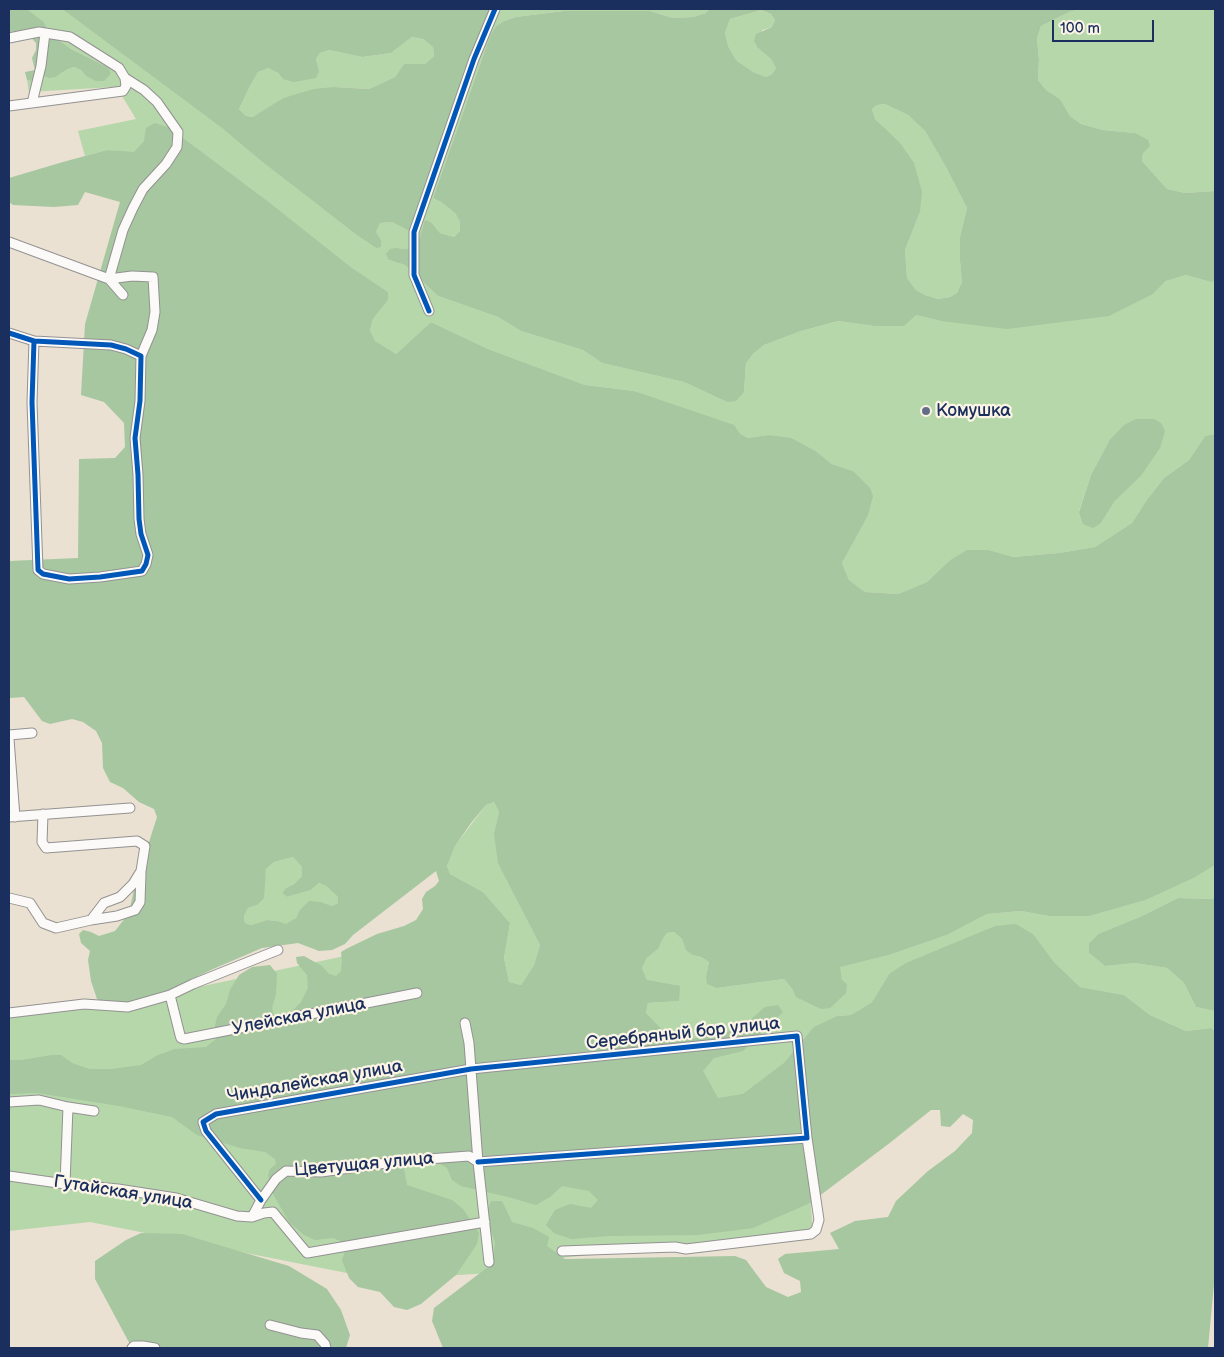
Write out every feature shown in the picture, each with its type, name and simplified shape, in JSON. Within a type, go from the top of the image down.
[{"type":"street","points":[[429,311],[414,275],[414,232],[474,59],[495,9]]},
{"type":"street","points":[[9,38],[39,32],[70,37],[119,68],[125,78],[126,86],[123,91],[9,106]]},
{"type":"street","points":[[32,103],[41,66],[45,33]]},
{"type":"street","points":[[108,279],[132,208],[143,188],[166,164],[177,147],[178,132],[157,102],[144,90],[125,78]]},
{"type":"street","points":[[9,242],[108,279],[132,276],[153,277],[154,312],[152,330],[141,356],[140,401],[135,438],[139,520],[141,534],[148,555],[142,571],[100,577],[69,578],[43,574],[38,570],[32,402],[34,341]]},
{"type":"street","points":[[108,279],[122,295]]},
{"type":"street","points":[[9,333],[34,341],[111,345],[141,356]]},
{"type":"street","points":[[9,735],[32,733]]},
{"type":"street","points":[[9,739],[12,817],[130,808]]},
{"type":"street","points":[[9,898],[30,903],[43,923],[56,928],[117,916],[135,910],[140,902],[141,870],[145,846],[137,841],[46,848],[42,842],[43,814]]},
{"type":"street","points":[[91,920],[104,903],[120,898],[133,884],[141,870]]},
{"type":"street","points":[[9,1013],[84,1004],[128,1007],[170,995],[278,950]]},
{"type":"street","name":"Улейская улица","points":[[170,995],[181,1038],[184,1040],[417,993]]},
{"type":"street","points":[[464,1023],[468,1043],[489,1262]]},
{"type":"street","name":"Серебряный бор улица","points":[[470,1069],[797,1036],[807,1138],[819,1220],[816,1230],[811,1234],[686,1249],[675,1247],[562,1251]]},
{"type":"street","name":"Чиндалейская улица","points":[[260,1200],[206,1131],[204,1122],[216,1114],[470,1069]]},
{"type":"street","points":[[9,1102],[39,1100],[94,1111]]},
{"type":"street","points":[[65,1184],[68,1107]]},
{"type":"street","points":[[478,1162],[807,1138]]},
{"type":"street","name":"Цветущая улица","points":[[252,1217],[260,1200],[276,1178],[286,1171],[321,1172],[400,1161],[469,1156],[478,1162]]},
{"type":"street","name":"Гутайская улица","points":[[9,1176],[176,1198],[237,1216],[252,1217],[272,1212],[307,1253],[485,1222]]},
{"type":"street","points":[[270,1325],[317,1335],[326,1348]]},
{"type":"street","points":[[132,1348],[134,1346],[143,1346],[155,1348]]},
{"type":"green space","points":[[9,9],[27,9],[44,22],[49,33],[71,49],[103,65],[111,73],[104,81],[96,81],[74,67],[55,77],[49,78],[42,75],[31,81],[27,80],[25,72],[35,70],[32,58],[36,50],[36,43],[26,32],[9,32]]},
{"type":"green space","points":[[27,9],[62,9],[223,129],[261,161],[376,248],[381,240],[376,232],[380,223],[392,222],[409,231],[469,59],[491,9],[709,9],[706,13],[693,17],[673,18],[650,11],[564,11],[516,17],[496,26],[490,36],[433,198],[455,213],[460,222],[460,231],[454,237],[440,233],[432,223],[408,249],[397,248],[389,260],[405,265],[438,296],[498,317],[521,331],[583,350],[602,363],[684,382],[727,402],[744,392],[746,363],[764,345],[801,331],[840,321],[874,326],[916,315],[941,321],[1153,294],[1166,281],[1186,275],[1211,282],[1215,281],[1215,434],[1205,436],[1189,460],[1164,478],[1132,523],[1095,547],[1059,553],[1012,557],[989,550],[949,561],[927,582],[898,594],[865,592],[849,580],[842,563],[852,544],[853,471],[832,464],[817,452],[768,435],[748,438],[634,391],[585,385],[488,349],[431,322],[396,354],[385,348],[375,341],[370,330],[373,319],[388,300],[388,292],[351,267],[269,202],[170,128],[144,141],[134,153],[107,150],[85,156],[78,131],[136,119],[114,87],[29,92],[27,80],[31,81],[42,75],[60,74],[74,67],[81,70],[86,76],[103,65],[71,49],[49,33],[44,22]],"holes":[[[1109,441],[1140,477],[1115,501],[1101,523],[1079,511],[1091,475]]]},
{"type":"green space","points":[[62,9],[491,9],[469,59],[409,231],[392,222],[380,223],[376,232],[381,240],[381,247],[376,248],[358,236],[223,129]],"holes":[[[412,37],[423,39],[433,47],[434,56],[425,64],[404,64],[395,77],[369,89],[334,87],[314,89],[283,98],[253,117],[246,116],[239,109],[258,72],[268,68],[278,73],[283,79],[294,82],[316,78],[319,71],[316,59],[320,53],[329,50],[362,57],[391,53]]]},
{"type":"green space","points":[[709,9],[1079,9],[1041,26],[1037,38],[1038,80],[1046,90],[1060,99],[1070,116],[1081,124],[1103,130],[1135,133],[1148,140],[1150,146],[1143,153],[1142,161],[1167,189],[1185,193],[1215,191],[1215,281],[1211,282],[1186,275],[1166,281],[1153,294],[1109,316],[1007,329],[941,321],[916,315],[904,326],[874,326],[839,321],[801,331],[764,345],[746,363],[744,392],[736,401],[727,402],[684,382],[602,363],[583,350],[521,331],[498,317],[438,296],[405,265],[389,260],[386,254],[390,249],[408,249],[420,237],[425,220],[432,223],[440,233],[454,237],[460,231],[460,222],[455,213],[433,198],[490,36],[496,26],[516,17],[564,11],[650,11],[673,18],[693,17],[706,13]],"holes":[[[761,10],[771,14],[775,20],[772,27],[756,34],[754,41],[758,48],[771,59],[776,68],[772,74],[766,77],[753,72],[736,60],[728,46],[725,33],[730,19]],[[885,104],[908,115],[925,131],[967,208],[960,237],[962,282],[957,293],[950,297],[938,299],[925,295],[916,290],[907,278],[905,250],[920,212],[922,192],[914,163],[900,143],[875,119],[872,109],[877,105]]]},
{"type":"green space","points":[[1079,9],[1215,9],[1215,191],[1185,193],[1167,189],[1142,161],[1143,153],[1135,133],[1103,130],[1081,124],[1070,116],[1060,99],[1046,90],[1038,80],[1037,38],[1041,26]]},
{"type":"green space","points":[[761,10],[771,14],[775,20],[772,27],[762,30],[758,48],[771,59],[776,68],[772,74],[766,77],[753,72],[736,60],[728,46],[725,33],[730,19]]},
{"type":"green space","points":[[412,37],[423,39],[433,47],[434,56],[425,64],[404,64],[395,77],[369,89],[334,87],[283,98],[254,117],[246,116],[239,109],[258,72],[268,68],[278,73],[283,79],[319,71],[316,59],[320,53],[329,50],[362,57],[391,53]]},
{"type":"green space","points":[[885,104],[908,115],[925,131],[967,208],[960,237],[962,282],[957,293],[950,297],[938,299],[925,295],[916,290],[907,278],[905,250],[920,212],[883,127],[875,119],[872,109],[877,105]]},
{"type":"green space","points":[[155,123],[170,128],[269,202],[351,267],[388,292],[388,300],[373,319],[370,330],[375,341],[396,354],[431,322],[488,349],[585,385],[634,391],[734,425],[740,434],[748,438],[768,435],[791,438],[817,452],[832,464],[853,471],[870,488],[873,496],[868,515],[842,563],[849,580],[865,592],[898,594],[927,582],[949,561],[967,550],[989,550],[1013,557],[1059,553],[1095,547],[1132,523],[1164,478],[1189,460],[1205,436],[1215,434],[1215,865],[1194,878],[1146,900],[1090,916],[1049,916],[1021,911],[987,914],[947,935],[889,955],[840,967],[842,980],[847,984],[846,993],[830,1008],[821,1009],[796,997],[784,979],[717,988],[707,984],[706,976],[709,962],[701,957],[692,955],[686,950],[682,939],[674,932],[667,933],[659,948],[647,958],[642,968],[647,980],[680,986],[679,1001],[648,1003],[646,1013],[666,1034],[691,1039],[740,1029],[765,1007],[778,1005],[783,1012],[743,1051],[714,1058],[703,1071],[718,1098],[743,1094],[784,1063],[814,1027],[837,1016],[851,1015],[872,1002],[889,974],[906,963],[995,926],[1016,924],[1034,935],[1054,962],[1080,987],[1124,995],[1150,1015],[1186,1031],[1211,1028],[1215,1031],[1215,1280],[1208,1348],[443,1348],[432,1321],[434,1308],[488,1267],[493,1260],[495,1243],[486,1215],[491,1201],[502,1201],[512,1222],[533,1228],[549,1237],[547,1246],[565,1259],[735,1256],[746,1260],[766,1287],[788,1297],[801,1292],[800,1281],[784,1273],[778,1259],[785,1254],[839,1249],[830,1233],[855,1221],[888,1217],[896,1201],[928,1171],[955,1151],[972,1133],[973,1120],[963,1114],[950,1127],[941,1126],[940,1110],[931,1110],[810,1203],[753,1228],[698,1235],[609,1236],[571,1239],[554,1233],[546,1225],[555,1210],[570,1204],[591,1208],[598,1200],[589,1191],[562,1186],[550,1197],[536,1205],[461,1186],[452,1180],[447,1168],[432,1159],[413,1158],[404,1169],[407,1185],[452,1200],[463,1209],[479,1233],[477,1244],[456,1275],[421,1304],[407,1310],[394,1307],[380,1292],[358,1287],[349,1278],[342,1260],[345,1251],[340,1241],[333,1238],[315,1240],[304,1235],[289,1222],[273,1194],[268,1175],[270,1169],[276,1164],[275,1159],[265,1152],[240,1148],[197,1135],[172,1117],[119,1106],[37,1093],[9,1094],[9,1060],[61,1055],[72,1063],[89,1069],[112,1069],[141,1065],[158,1055],[175,1049],[206,1047],[216,1039],[215,1026],[217,1017],[226,1004],[230,990],[239,975],[252,967],[270,965],[277,974],[276,994],[272,1008],[274,1016],[280,1017],[289,1014],[301,1002],[308,988],[307,975],[297,963],[296,957],[304,956],[322,966],[329,974],[336,976],[341,971],[341,952],[377,934],[404,926],[416,920],[423,909],[422,899],[426,892],[439,881],[436,871],[353,935],[345,944],[332,950],[319,951],[298,943],[262,948],[213,969],[137,1006],[109,1005],[97,999],[91,981],[88,960],[90,951],[81,943],[79,934],[83,930],[99,936],[115,931],[129,913],[134,889],[157,817],[154,809],[139,802],[123,788],[110,782],[103,768],[102,743],[96,731],[83,722],[72,719],[50,724],[42,721],[24,697],[9,698],[9,561],[78,558],[79,459],[115,458],[125,447],[124,423],[104,402],[81,395],[85,324],[120,202],[85,192],[78,205],[54,207],[13,205],[9,202],[9,178],[107,150],[134,152],[144,141],[146,128]],"holes":[[[494,802],[499,812],[494,833],[498,863],[540,945],[534,965],[521,985],[509,982],[504,958],[510,923],[483,892],[450,874],[447,866],[455,846],[471,823],[486,805]],[[293,857],[302,867],[302,876],[282,893],[287,897],[311,890],[319,883],[326,886],[338,897],[338,903],[332,906],[321,902],[309,901],[299,911],[296,918],[286,924],[267,920],[251,925],[245,923],[244,916],[248,908],[257,905],[264,898],[266,869],[274,862]]]},
{"type":"green space","points":[[1136,419],[1154,419],[1161,423],[1165,431],[1160,448],[1140,477],[1115,501],[1101,523],[1093,528],[1083,524],[1079,512],[1091,475],[1109,441],[1124,425]]},
{"type":"green space","points":[[494,802],[499,812],[494,833],[520,905],[540,945],[534,965],[521,985],[509,982],[504,958],[510,923],[483,892],[450,874],[447,866],[455,846],[486,805]]},
{"type":"green space","points":[[293,857],[302,867],[302,876],[282,893],[287,897],[311,890],[319,883],[326,886],[338,897],[338,903],[332,906],[321,902],[299,911],[296,918],[286,925],[277,921],[267,920],[251,925],[245,923],[244,916],[248,908],[257,905],[265,880],[266,869],[274,862]]},
{"type":"green space","points":[[1215,865],[1214,899],[1178,898],[1142,916],[1098,934],[1089,943],[1089,953],[1105,966],[1135,963],[1167,968],[1184,983],[1196,1007],[1215,1011],[1215,1031],[1210,1028],[1186,1031],[1150,1015],[1124,995],[1080,987],[1054,962],[1034,935],[995,926],[889,974],[872,1002],[851,1015],[837,1016],[800,1045],[813,1236],[489,1264],[489,1273],[382,1280],[90,1222],[9,1231],[9,1010],[142,999],[453,933],[466,1049],[662,1032],[646,1013],[648,1003],[679,1001],[647,980],[642,968],[647,958],[659,948],[667,933],[674,932],[682,939],[686,949],[692,955],[701,957],[709,962],[706,976],[717,988],[784,979],[793,990],[842,980],[839,967],[889,955],[947,935],[987,914],[1021,911],[1049,916],[1090,916],[1146,900],[1194,878]]},
{"type":"green space","points":[[1215,897],[1215,1011],[1196,1007],[1184,983],[1167,968],[1135,963],[1105,966],[1089,953],[1089,943],[1098,934],[1142,916],[1178,898],[1213,899]]},
{"type":"green space","points":[[141,1233],[182,1234],[289,1266],[327,1289],[341,1310],[350,1335],[346,1348],[132,1348],[95,1279],[95,1261],[126,1240]]},
{"type":"cycle path","points":[[429,311],[414,275],[414,232],[474,59],[495,9]]},
{"type":"cycle path","points":[[9,333],[34,341],[32,402],[38,570],[43,574],[69,579],[142,571],[148,555],[141,534],[139,519],[135,438],[140,401],[141,356],[111,345],[34,341]]},
{"type":"cycle path","points":[[261,1200],[206,1131],[203,1122],[216,1114],[471,1069],[797,1036],[807,1138],[478,1162]]},
{"type":"place","name":"Комушка","points":[[926,411]]}]
